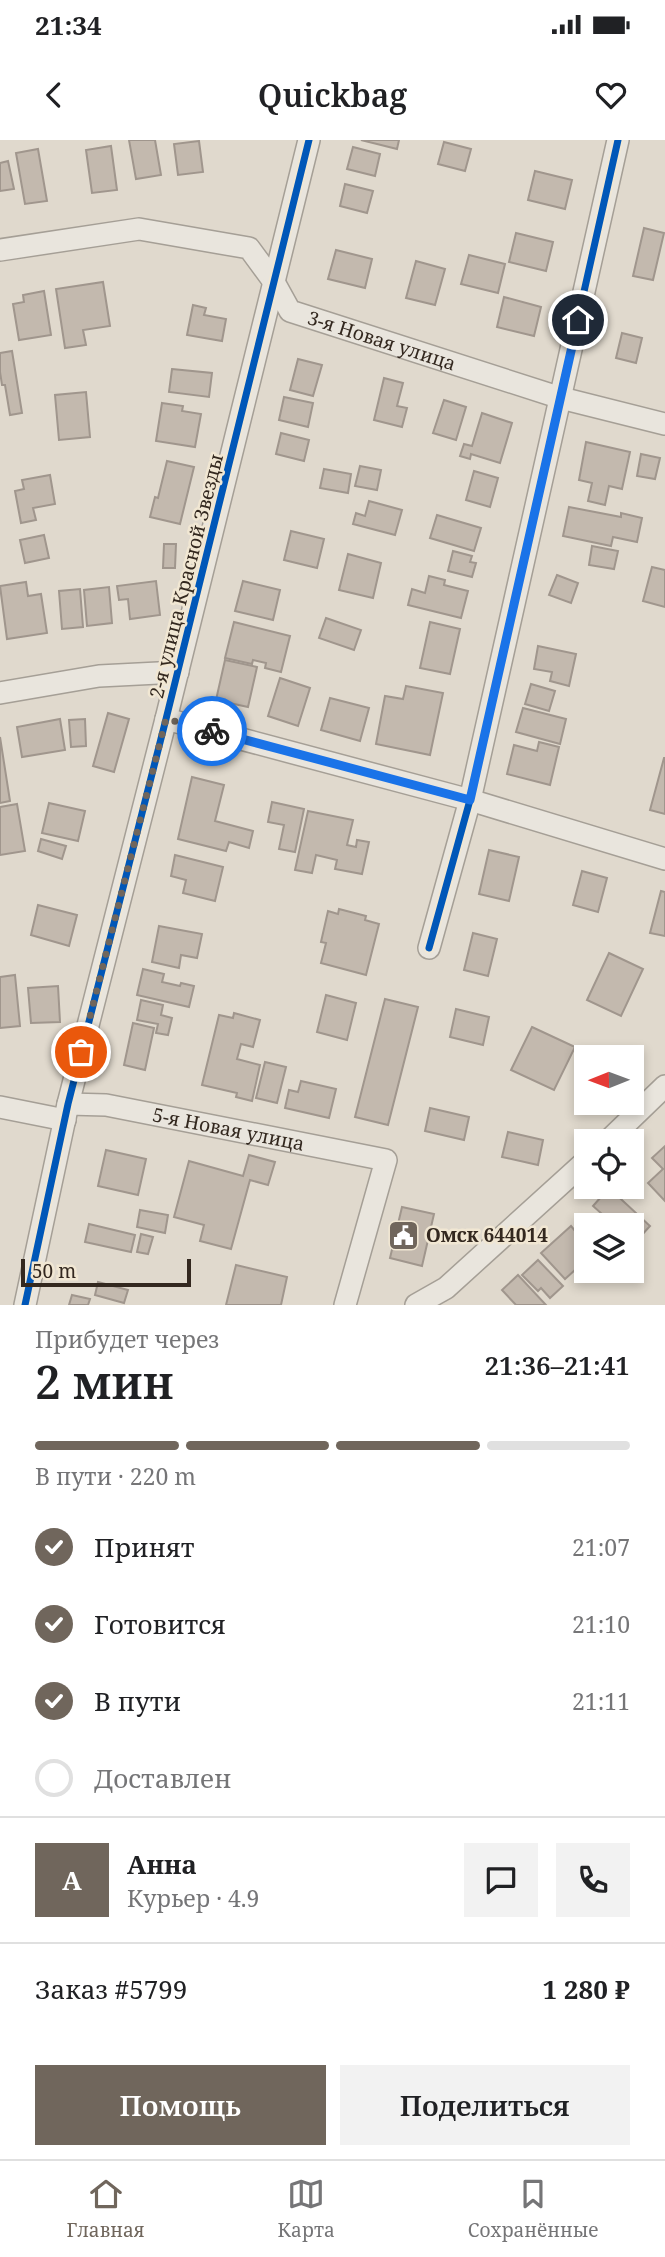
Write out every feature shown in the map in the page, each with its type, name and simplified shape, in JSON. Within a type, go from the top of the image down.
[{"type":"street","name":"2-я улица Красной Звезды","points":[[26,1305],[66,1112],[309,140]]},
{"type":"street","points":[[429,948],[470,800],[618,140]]},
{"type":"street","name":"3-я Новая улица","points":[[0,250],[139,229],[248,248],[274,282],[290,311],[561,398],[665,424]]},
{"type":"street","points":[[0,693],[99,676],[178,672]]},
{"type":"street","points":[[166,719],[470,800],[665,859]]},
{"type":"street","points":[[620,1129],[665,1086]]},
{"type":"street","name":"5-я Новая улица","points":[[0,1107],[66,1112],[106,1105],[386,1160],[345,1305]]},
{"type":"street","points":[[416,1305],[446,1288],[574,1172]]},
{"type":"building","points":[[129,140],[155,140],[161,175],[136,179]]},
{"type":"building","points":[[361,140],[399,140],[397,149]]},
{"type":"building","points":[[199,141],[203,172],[178,175],[174,144]]},
{"type":"building","points":[[444,142],[471,149],[465,171],[438,164]]},
{"type":"building","points":[[111,146],[117,190],[92,193],[86,150]]},
{"type":"building","points":[[353,147],[380,154],[375,176],[347,169]]},
{"type":"building","points":[[38,149],[47,201],[25,204],[16,153]]},
{"type":"building","points":[[8,161],[14,189],[0,191],[0,163]]},
{"type":"building","points":[[535,171],[572,180],[565,209],[528,200]]},
{"type":"building","points":[[345,184],[373,191],[367,213],[340,206]]},
{"type":"building","points":[[644,228],[664,233],[653,280],[633,276]]},
{"type":"building","points":[[516,233],[553,242],[546,271],[509,262]]},
{"type":"building","points":[[336,250],[372,259],[365,288],[328,279]]},
{"type":"building","points":[[469,255],[505,264],[498,293],[461,284]]},
{"type":"building","points":[[416,261],[445,269],[435,305],[406,298]]},
{"type":"building","points":[[103,282],[110,326],[83,330],[86,345],[65,348],[56,289]]},
{"type":"building","points":[[44,291],[51,335],[19,340],[13,304],[24,302],[23,295]]},
{"type":"building","points":[[504,297],[541,307],[534,336],[497,327]]},
{"type":"building","points":[[193,305],[206,308],[204,315],[226,319],[222,341],[187,335]]},
{"type":"building","points":[[622,333],[642,338],[636,363],[616,358]]},
{"type":"building","points":[[12,351],[22,413],[10,415],[5,385],[2,385],[0,353]]},
{"type":"building","points":[[298,359],[322,365],[313,396],[290,390]]},
{"type":"building","points":[[172,369],[212,373],[209,397],[169,392]]},
{"type":"building","points":[[384,378],[403,383],[397,406],[407,408],[402,427],[374,420]]},
{"type":"building","points":[[86,392],[90,437],[59,440],[55,395]]},
{"type":"building","points":[[284,397],[313,403],[308,427],[279,420]]},
{"type":"building","points":[[444,400],[466,407],[456,440],[433,433]]},
{"type":"building","points":[[162,403],[183,406],[182,411],[201,414],[195,447],[156,441]]},
{"type":"building","points":[[482,413],[512,423],[500,463],[471,454],[470,459],[460,456],[464,444],[472,446]]},
{"type":"building","points":[[281,433],[309,440],[304,461],[276,454]]},
{"type":"building","points":[[586,442],[630,452],[622,489],[609,486],[605,505],[588,501],[592,483],[579,480]]},
{"type":"building","points":[[641,454],[660,458],[655,479],[637,476]]},
{"type":"building","points":[[167,461],[194,467],[180,524],[150,517],[155,497],[158,498]]},
{"type":"building","points":[[360,466],[381,470],[377,490],[355,486]]},
{"type":"building","points":[[324,469],[351,474],[348,493],[320,488]]},
{"type":"building","points":[[474,471],[498,478],[490,507],[466,500]]},
{"type":"building","points":[[50,475],[55,504],[33,508],[36,520],[21,523],[15,491],[24,489],[22,480]]},
{"type":"building","points":[[369,501],[402,510],[395,535],[353,524],[356,513],[365,516]]},
{"type":"building","points":[[569,507],[621,517],[621,513],[642,518],[637,542],[613,537],[611,546],[563,536]]},
{"type":"building","points":[[437,515],[481,528],[474,551],[430,538]]},
{"type":"building","points":[[291,531],[324,539],[317,568],[284,560]]},
{"type":"building","points":[[44,535],[49,558],[25,563],[20,540]]},
{"type":"building","points":[[164,544],[176,544],[175,568],[163,568]]},
{"type":"building","points":[[592,546],[618,551],[614,569],[589,565]]},
{"type":"building","points":[[453,551],[472,556],[470,562],[476,563],[472,577],[448,571]]},
{"type":"building","points":[[348,554],[381,563],[373,598],[339,590]]},
{"type":"building","points":[[652,567],[665,570],[665,607],[643,601]]},
{"type":"building","points":[[557,575],[578,583],[571,603],[549,595]]},
{"type":"building","points":[[429,576],[445,580],[444,585],[468,591],[461,618],[408,605],[412,589],[425,593]]},
{"type":"building","points":[[156,581],[160,615],[130,619],[128,599],[119,600],[117,586]]},
{"type":"building","points":[[243,581],[280,590],[273,620],[235,611]]},
{"type":"building","points":[[26,582],[28,596],[41,594],[47,633],[7,639],[0,586]]},
{"type":"building","points":[[109,587],[112,623],[87,626],[84,590]]},
{"type":"building","points":[[80,589],[83,627],[62,629],[59,591]]},
{"type":"building","points":[[326,618],[361,630],[354,650],[319,638]]},
{"type":"building","points":[[234,622],[290,636],[281,672],[265,668],[266,663],[253,660],[252,664],[225,658]]},
{"type":"building","points":[[430,622],[460,629],[450,674],[420,668]]},
{"type":"building","points":[[538,646],[576,654],[569,686],[550,681],[552,672],[534,669]]},
{"type":"building","points":[[225,660],[257,667],[248,707],[216,700]]},
{"type":"building","points":[[280,678],[310,688],[298,726],[268,716]]},
{"type":"building","points":[[531,684],[555,691],[549,711],[525,704]]},
{"type":"building","points":[[406,686],[443,693],[430,755],[376,744],[385,696],[403,699]]},
{"type":"building","points":[[330,698],[369,708],[360,741],[321,730]]},
{"type":"building","points":[[523,708],[566,719],[560,744],[516,732]]},
{"type":"building","points":[[108,713],[129,719],[114,772],[93,766]]},
{"type":"building","points":[[60,719],[65,750],[22,757],[17,727]]},
{"type":"building","points":[[85,719],[86,746],[71,747],[69,720]]},
{"type":"building","points":[[0,737],[10,801],[0,803]]},
{"type":"building","points":[[539,742],[559,747],[550,785],[507,774],[514,745],[537,751]]},
{"type":"building","points":[[665,758],[665,814],[650,810]]},
{"type":"building","points":[[192,777],[224,785],[215,821],[253,831],[249,848],[229,842],[226,851],[178,839]]},
{"type":"building","points":[[272,802],[304,809],[295,852],[279,849],[284,825],[268,822]]},
{"type":"building","points":[[49,803],[85,811],[78,841],[42,833]]},
{"type":"building","points":[[17,804],[25,851],[0,855],[0,807]]},
{"type":"building","points":[[308,811],[353,820],[347,845],[356,847],[357,840],[369,842],[362,874],[335,869],[337,860],[316,855],[312,873],[295,870]]},
{"type":"building","points":[[41,839],[66,846],[62,859],[38,851]]},
{"type":"building","points":[[489,850],[519,857],[509,901],[479,894]]},
{"type":"building","points":[[175,855],[223,867],[215,901],[183,893],[186,880],[171,876]]},
{"type":"building","points":[[582,871],[607,878],[598,912],[573,905]]},
{"type":"building","points":[[661,891],[665,892],[665,936],[650,933]]},
{"type":"building","points":[[38,905],[77,915],[69,946],[31,935]]},
{"type":"building","points":[[339,909],[366,916],[365,920],[379,924],[366,975],[321,963],[326,943],[321,942],[328,911],[338,914]]},
{"type":"building","points":[[159,926],[202,934],[197,958],[181,955],[179,968],[152,962]]},
{"type":"building","points":[[473,933],[497,939],[488,976],[464,970]]},
{"type":"building","points":[[609,953],[643,969],[621,1016],[587,1000]]},
{"type":"building","points":[[143,969],[164,974],[162,982],[194,986],[189,1007],[137,995]]},
{"type":"building","points":[[15,975],[20,1026],[0,1028],[0,977]]},
{"type":"building","points":[[58,986],[60,1022],[31,1023],[28,988]]},
{"type":"building","points":[[326,995],[356,1003],[347,1040],[317,1032]]},
{"type":"building","points":[[385,999],[418,1007],[388,1125],[355,1117]]},
{"type":"building","points":[[141,1000],[163,1005],[161,1015],[172,1018],[168,1035],[156,1033],[158,1024],[137,1020]]},
{"type":"building","points":[[456,1009],[489,1017],[483,1045],[450,1037]]},
{"type":"building","points":[[234,1013],[260,1020],[253,1047],[241,1044],[237,1059],[260,1065],[252,1101],[236,1097],[237,1093],[202,1085],[219,1015],[233,1018]]},
{"type":"building","points":[[133,1023],[154,1028],[145,1070],[124,1065]]},
{"type":"building","points":[[532,1027],[574,1047],[554,1090],[511,1070]]},
{"type":"building","points":[[265,1062],[286,1067],[277,1103],[256,1098]]},
{"type":"building","points":[[301,1081],[336,1089],[329,1118],[285,1108],[289,1090],[298,1092]]},
{"type":"building","points":[[430,1108],[469,1117],[464,1140],[425,1131]]},
{"type":"building","points":[[508,1132],[543,1140],[538,1165],[502,1157]]},
{"type":"building","points":[[665,1146],[665,1201],[648,1183],[663,1169],[652,1158]]},
{"type":"building","points":[[106,1150],[146,1159],[138,1195],[98,1186]]},
{"type":"building","points":[[249,1155],[275,1162],[268,1185],[250,1180],[231,1249],[200,1241],[204,1225],[174,1217],[189,1161],[243,1176]]},
{"type":"building","points":[[599,1199],[621,1199],[636,1213],[601,1213],[593,1206]]},
{"type":"building","points":[[402,1207],[434,1214],[422,1266],[390,1258]]},
{"type":"building","points":[[140,1210],[168,1215],[165,1233],[137,1227]]},
{"type":"building","points":[[644,1220],[650,1226],[644,1233]]},
{"type":"building","points":[[89,1224],[135,1235],[131,1252],[85,1242]]},
{"type":"building","points":[[571,1226],[574,1230],[574,1271],[565,1279],[541,1253]]},
{"type":"building","points":[[141,1234],[153,1237],[148,1254],[137,1252]]},
{"type":"building","points":[[538,1260],[563,1286],[550,1298],[541,1288],[538,1291],[522,1275]]},
{"type":"building","points":[[236,1265],[287,1277],[281,1305],[226,1305]]},
{"type":"building","points":[[518,1275],[546,1305],[516,1305],[502,1290]]},
{"type":"building","points":[[98,1282],[128,1290],[124,1303],[95,1295]]},
{"type":"building","points":[[72,1295],[90,1299],[88,1305],[69,1305]]},
{"type":"cycle path","points":[[25,1305],[68,1104],[309,140]]},
{"type":"cycle path","points":[[429,948],[470,800],[618,140]]},
{"type":"way so far","points":[[81,1052],[166,719],[212,731]]},
{"type":"place","name":"Омск 644014","points":[[403,1235]]},
{"type":"route","points":[[212,731],[470,800],[578,320]]}]
